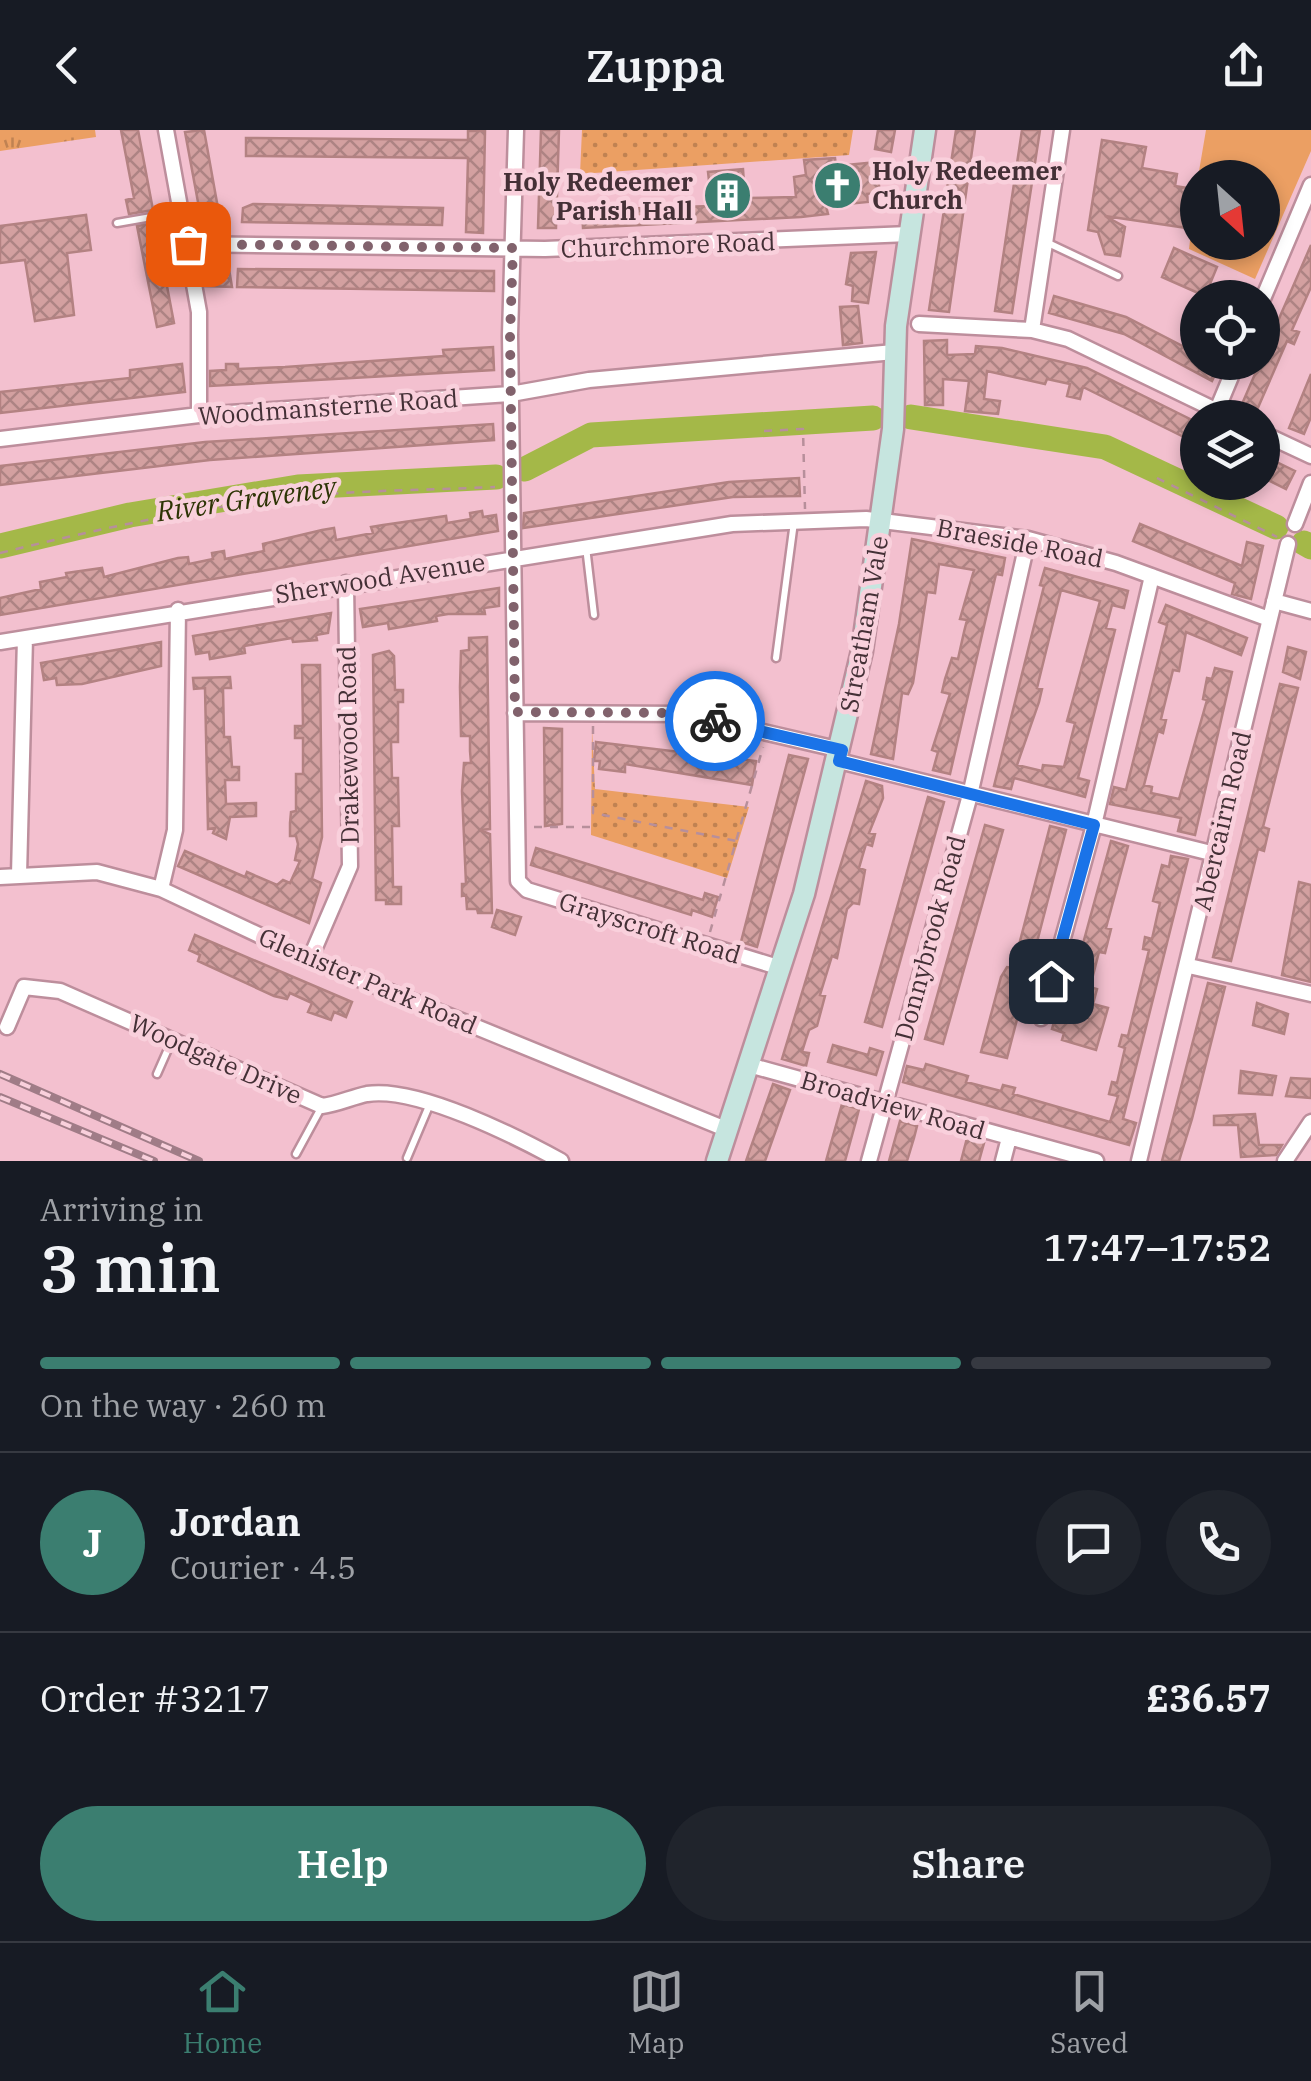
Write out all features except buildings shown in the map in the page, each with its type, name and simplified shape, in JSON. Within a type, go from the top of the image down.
[{"type":"main road","name":"Streatham Vale","points":[[717,1161],[781,968],[840,756],[881,519],[892,429],[894,352],[924,130]]},
{"type":"street","points":[[166,130],[200,312],[199,415]]},
{"type":"street","points":[[516,130],[510,394],[515,712],[686,714],[970,795],[1214,854]]},
{"type":"street","points":[[1032,330],[1062,130]]},
{"type":"street","points":[[1271,280],[1311,185]]},
{"type":"street","name":"Churchmore Road","points":[[188,244],[513,248],[702,245],[908,234]]},
{"type":"street","points":[[919,324],[1032,330],[1114,357],[1198,400]]},
{"type":"street","name":"Woodmansterne Road","points":[[0,439],[199,415],[510,394],[588,380],[894,352]]},
{"type":"street","points":[[1280,441],[1311,456]]},
{"type":"street","name":"Abercairn Road","points":[[1295,524],[1311,483]]},
{"type":"street","name":"Sherwood Avenue","points":[[0,642],[178,610],[732,524],[881,519]]},
{"type":"street","name":"Braeside Road","points":[[881,519],[1028,540],[1152,576],[1270,619]]},
{"type":"street","name":"Donnybrook Road","points":[[869,1161],[970,795],[1028,540]]},
{"type":"street","name":"Abercairn Road","points":[[1139,1161],[1288,544]]},
{"type":"street","points":[[1041,1018],[1094,825],[1152,576]]},
{"type":"street","name":"Drakewood Road","points":[[310,958],[350,866],[346,583]]},
{"type":"street","points":[[1274,601],[1311,611]]},
{"type":"street","points":[[160,889],[175,830],[178,610]]},
{"type":"street","points":[[19,875],[25,638]]},
{"type":"street","name":"Grayscroft Road","points":[[515,712],[520,885],[781,968]]},
{"type":"street","name":"Glenister Park Road","points":[[0,876],[97,872],[160,889],[310,958],[728,1130]]},
{"type":"street","points":[[1189,966],[1311,994]]},
{"type":"street","name":"Woodgate Drive","points":[[7,1027],[24,986],[60,991],[322,1106],[367,1094],[391,1094],[491,1124],[560,1161]]},
{"type":"street","name":"Broadview Road","points":[[749,1064],[1096,1161]]},
{"type":"street","points":[[1286,1161],[1311,1122]]},
{"type":"street","points":[[1003,1161],[1009,1138]]},
{"type":"lane","points":[[117,223],[181,212]]},
{"type":"lane","points":[[1045,242],[1118,276]]},
{"type":"lane","points":[[776,658],[800,521]]},
{"type":"lane","name":"Abercairn Road","points":[[1288,544],[1295,524]]},
{"type":"lane","points":[[586,546],[594,615]]},
{"type":"lane","points":[[157,1074],[172,1039]]},
{"type":"lane","points":[[296,1154],[322,1106]]},
{"type":"lane","points":[[407,1158],[430,1106]]},
{"type":"path","points":[[764,431],[803,430],[800,521]]},
{"type":"path","points":[[1157,478],[1288,544]]},
{"type":"path","points":[[0,553],[130,521],[232,505],[300,497],[512,486]]},
{"type":"path","points":[[593,726],[593,813],[737,841]]},
{"type":"path","points":[[709,933],[764,744]]},
{"type":"path","points":[[528,827],[592,827]]},
{"type":"green space","points":[[0,130],[95,130],[96,137],[0,151]]},
{"type":"green space","points":[[582,130],[853,130],[849,155],[580,174]]},
{"type":"green space","points":[[1206,130],[1311,130],[1311,151],[1280,222],[1280,160],[1201,160]]},
{"type":"green space","points":[[1213,260],[1263,260],[1255,279]]},
{"type":"green space","points":[[592,728],[595,789],[749,807],[727,878],[591,835]]},
{"type":"waterway","name":"River Graveney","points":[[911,417],[1105,447],[1276,527]]},
{"type":"waterway","name":"River Graveney","points":[[525,469],[591,435],[873,418]]},
{"type":"waterway","name":"River Graveney","points":[[0,546],[130,515],[298,487],[496,477]]},
{"type":"waterway","name":"River Graveney","points":[[1304,543],[1311,547]]},
{"type":"railway","points":[[0,1074],[199,1161]]},
{"type":"railway","points":[[0,1097],[154,1161]]},
{"type":"way so far","points":[[188,244],[513,248],[510,336],[515,712],[674,713],[715,721]]},
{"type":"place","name":"Holy Redeemer Church","points":[[837,185]]},
{"type":"place","name":"Holy Redeemer Parish Hall","points":[[728,196]]},
{"type":"route","points":[[715,721],[842,750],[839,761],[882,773],[1094,825],[1051,981]]}]
